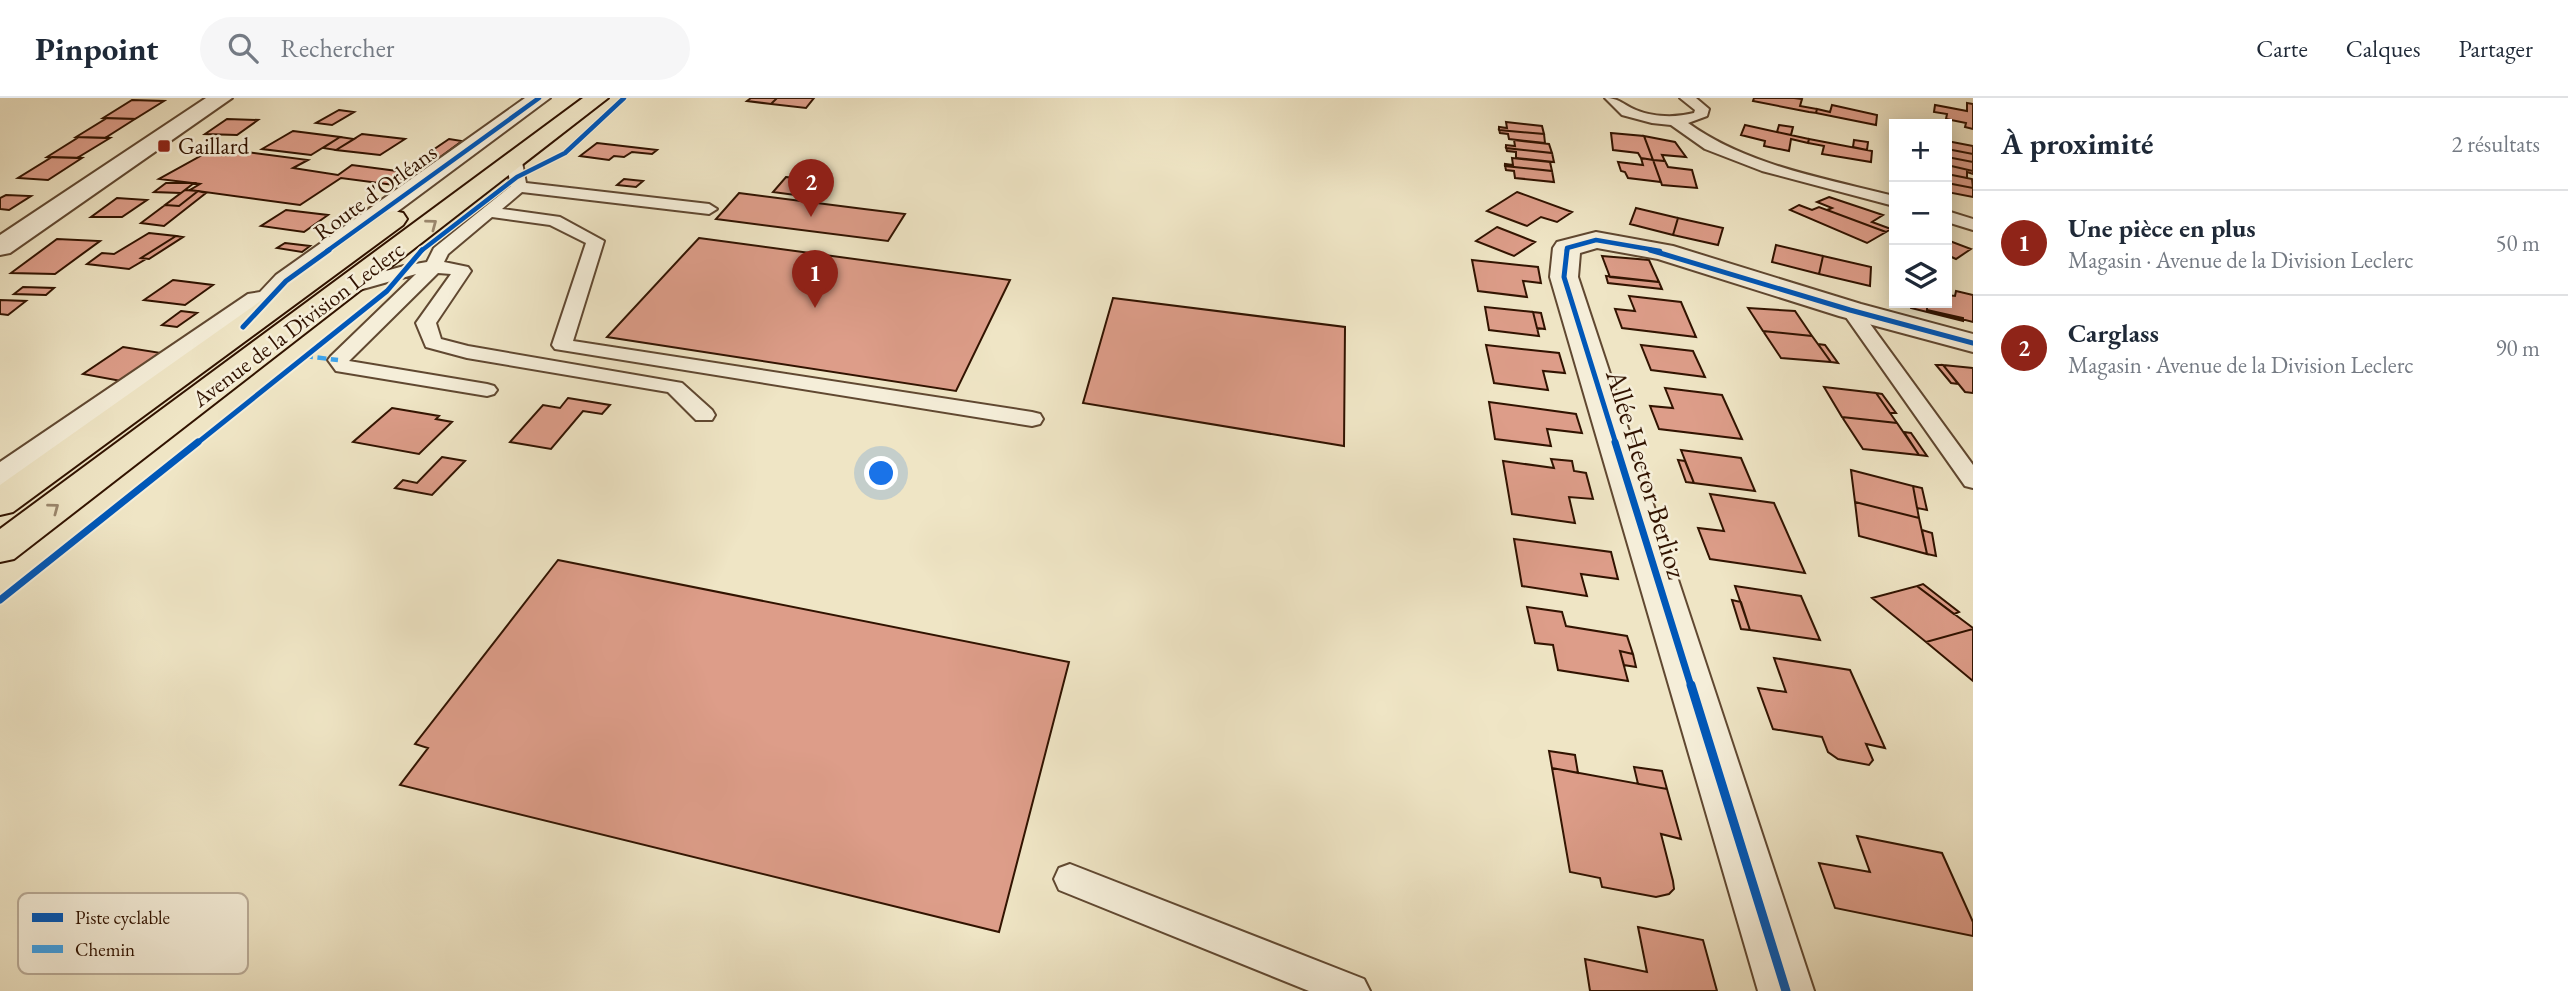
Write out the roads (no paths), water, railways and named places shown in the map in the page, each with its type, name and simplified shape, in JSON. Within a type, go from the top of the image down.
[{"type":"main road","name":"Avenue de la Division Leclerc","points":[[0,503],[564,98]]},
{"type":"main road","name":"Avenue de la Division Leclerc","points":[[0,550],[345,288],[517,175],[597,98]]},
{"type":"street","points":[[0,247],[221,98]]},
{"type":"street","name":"Route d'Orléans","points":[[0,479],[286,281],[539,98]]},
{"type":"street","name":"Allée Hector Berlioz","points":[[1786,991],[1564,277],[1567,248],[1596,240],[1662,252],[1850,310]]},
{"type":"street","name":"Route d'Orléans","points":[[243,327],[286,281]]},
{"type":"street","points":[[1850,310],[1973,343]]},
{"type":"lane","points":[[1612,98],[1615,104],[1636,115],[1675,121],[1700,116],[1702,109],[1687,98]]},
{"type":"lane","points":[[1675,121],[1710,146],[1768,168],[1889,200]]},
{"type":"lane","points":[[487,390],[343,367],[338,360],[433,268],[440,252],[489,212],[517,175],[709,209]]},
{"type":"lane","points":[[489,212],[554,221],[595,241],[562,345],[1031,419]]},
{"type":"lane","points":[[1952,218],[1973,225]]},
{"type":"lane","points":[[345,288],[405,272],[449,267],[462,271],[426,323],[433,343],[467,352],[675,387],[704,415]]},
{"type":"lane","points":[[1850,310],[1973,481]]},
{"type":"lane","name":"Route d'Orléans","points":[[92,416],[162,386]]},
{"type":"lane","points":[[1070,880],[1352,991]]},
{"type":"place","name":"Gaillard","points":[[164,146]]},
{"type":"place","name":"Carglass","points":[[811,217]]},
{"type":"place","name":"Une pièce en plus","points":[[815,308]]}]
